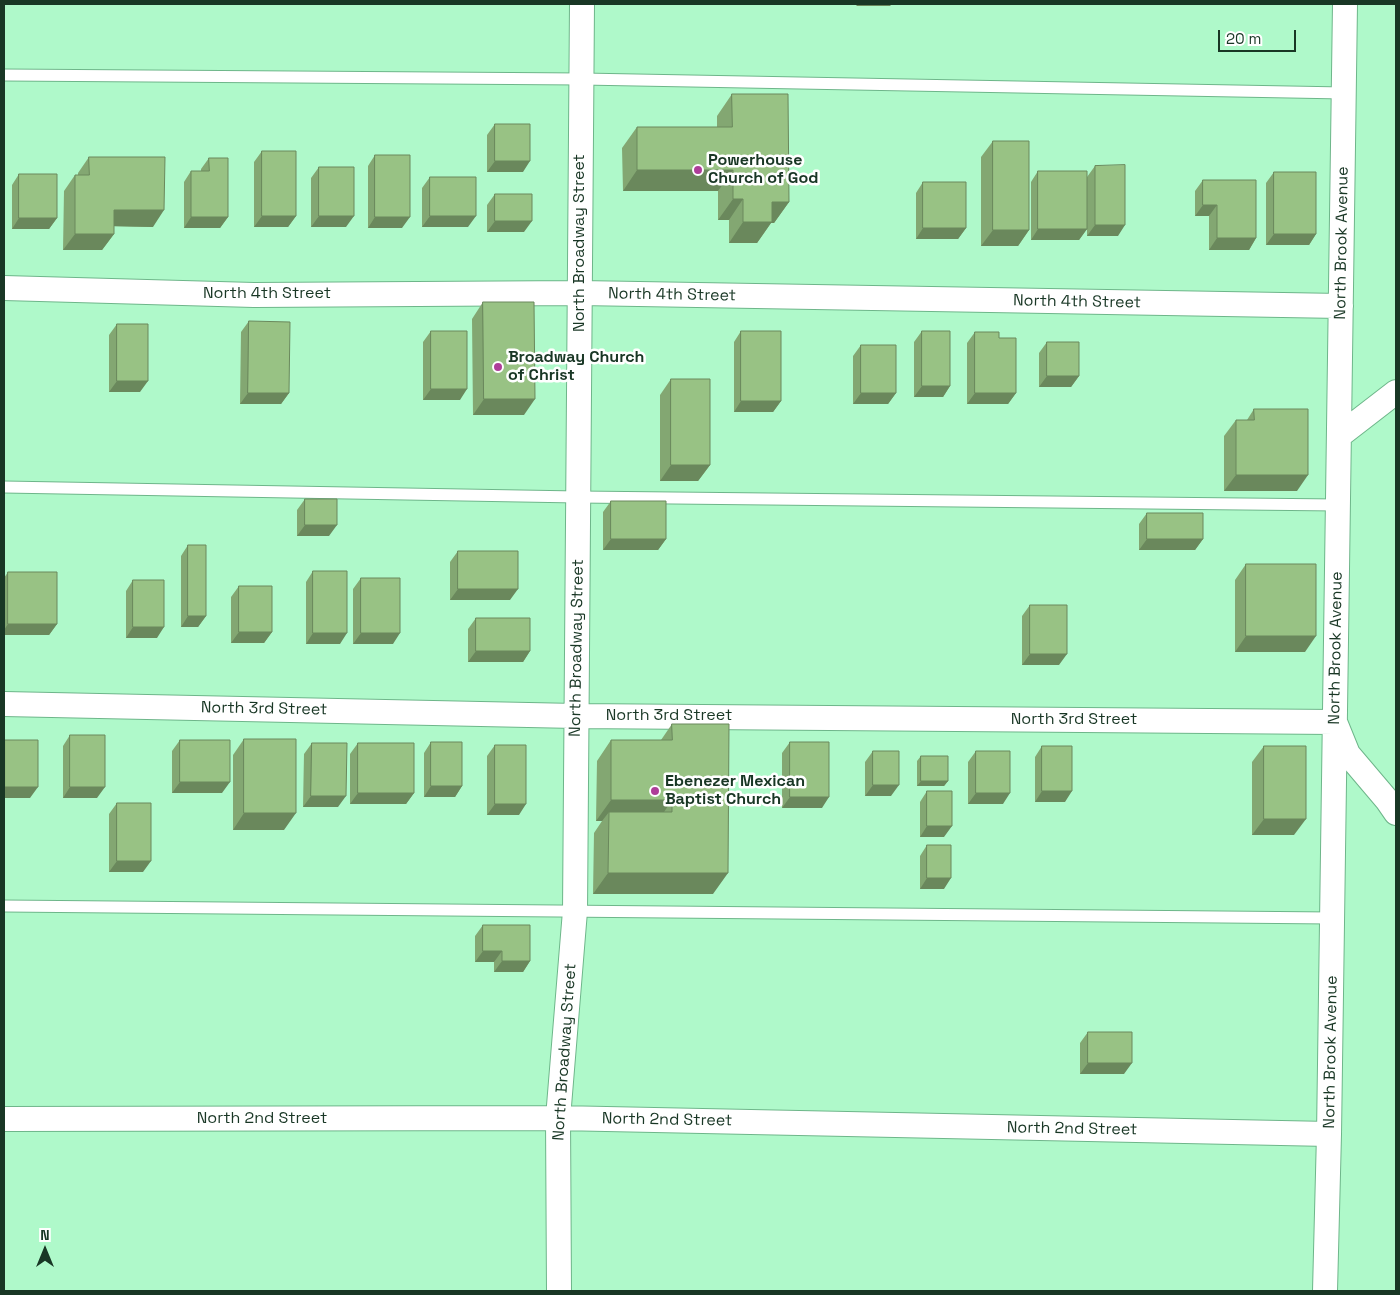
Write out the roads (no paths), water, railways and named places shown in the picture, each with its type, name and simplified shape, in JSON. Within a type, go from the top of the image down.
[{"type":"street","name":"North Broadway Street","points":[[559,1291],[558,1118],[574,911],[582,4]]},
{"type":"street","name":"North Brook Avenue","points":[[1325,1291],[1330,1134],[1345,4]]},
{"type":"street","name":"North 4th Street","points":[[4,288],[254,294],[580,293],[1341,306]]},
{"type":"street","points":[[1339,436],[1396,392]]},
{"type":"street","name":"North 3rd Street","points":[[4,704],[576,716],[1335,722]]},
{"type":"street","points":[[1335,722],[1348,754],[1396,813]]},
{"type":"street","name":"North 2nd Street","points":[[4,1119],[558,1118],[1330,1134]]},
{"type":"lane","points":[[4,75],[582,79],[1344,93]]},
{"type":"lane","points":[[4,488],[578,497],[1338,505]]},
{"type":"lane","points":[[4,906],[1332,918]]},
{"type":"place","name":"Powerhouse Church of God","points":[[698,170]]},
{"type":"place","name":"Broadway Church of Christ","points":[[498,367]]},
{"type":"place","name":"Ebenezer Mexican Baptist Church","points":[[655,791]]}]
